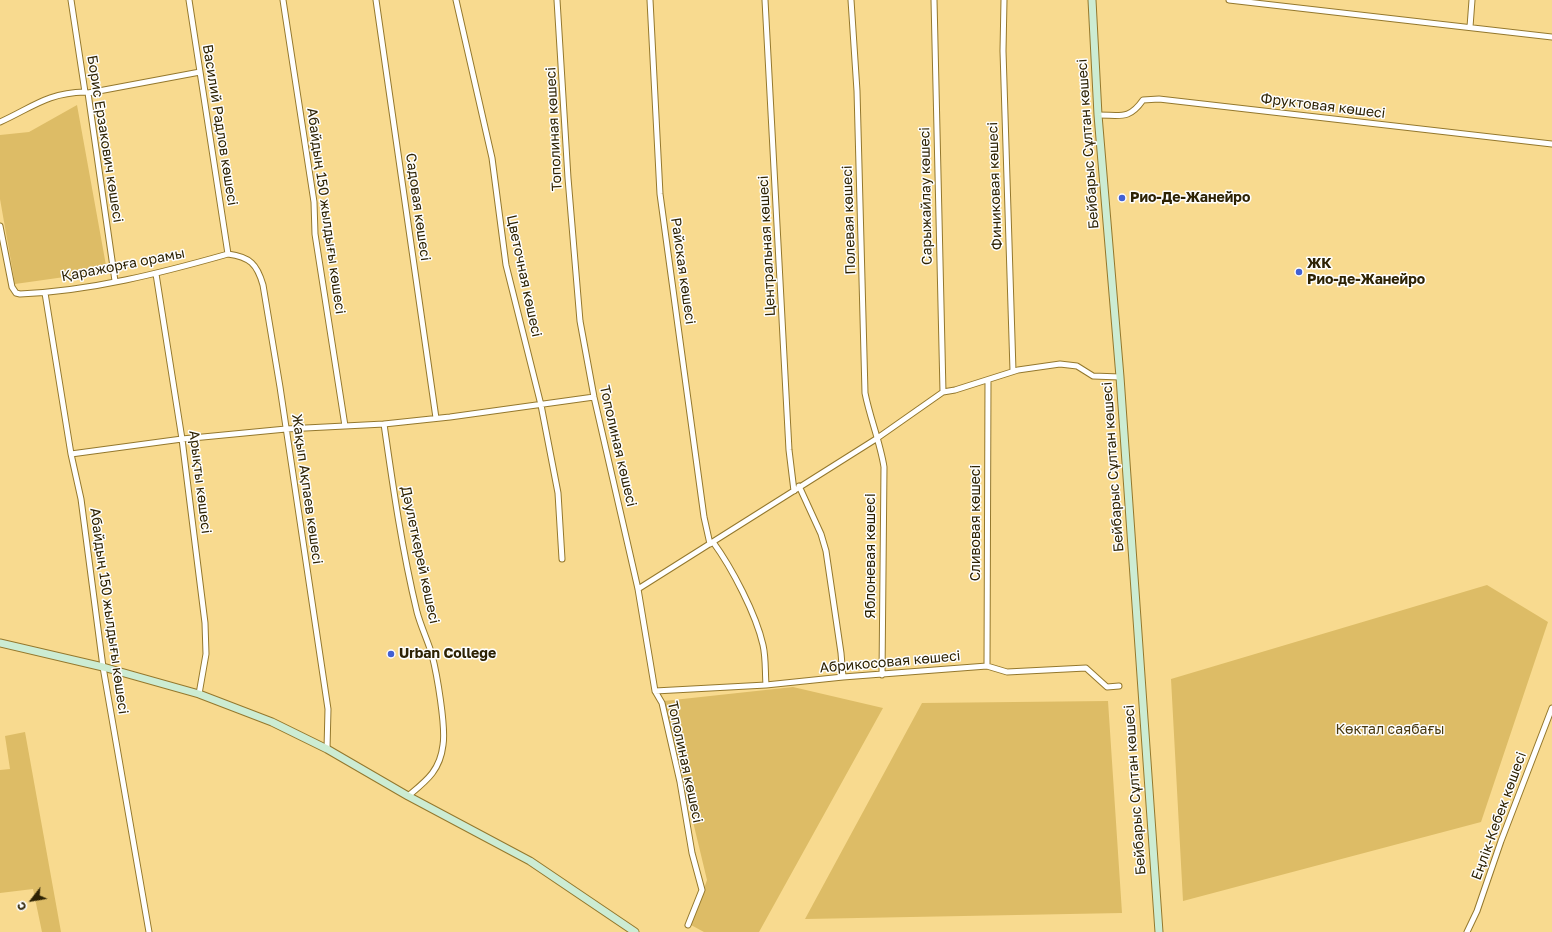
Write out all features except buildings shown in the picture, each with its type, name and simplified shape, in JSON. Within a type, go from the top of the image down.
[{"type":"street","name":"Борис Ерзакович көшесі","points":[[71,0],[87,92],[115,281]]},
{"type":"street","name":"Василий Радлов көшесі","points":[[189,0],[228,254]]},
{"type":"street","name":"Абайдың 150 жылдығы көшесі","points":[[282,0],[314,202],[316,241],[345,426]]},
{"type":"street","name":"Садовая көшесі","points":[[376,0],[436,418]]},
{"type":"street","name":"Цветочная көшесі","points":[[456,0],[492,158],[506,265],[541,406],[558,493],[562,559]]},
{"type":"street","name":"Тополиная көшесі","points":[[557,0],[568,178],[580,321],[594,397],[638,589],[655,692],[662,703],[680,782],[692,853],[702,890],[688,925]]},
{"type":"street","name":"Райская көшесі","points":[[650,0],[660,194],[704,517],[711,543]]},
{"type":"street","name":"Центральная көшесі","points":[[765,0],[789,450],[794,490]]},
{"type":"street","name":"Полевая көшесі","points":[[851,0],[857,98],[865,393],[876,439]]},
{"type":"street","name":"Сарыжайлау көшесі","points":[[934,0],[943,392]]},
{"type":"street","name":"Финиковая көшесі","points":[[1004,0],[1003,51],[1013,371]]},
{"type":"street","name":"Бейбарыс Сұлтан көшесі","points":[[1092,0],[1098,115],[1120,377],[1159,932]]},
{"type":"street","points":[[1229,0],[1552,37]]},
{"type":"street","points":[[1470,27],[1472,0]]},
{"type":"street","points":[[0,122],[42,100],[60,94],[87,92],[200,72]]},
{"type":"street","name":"Фруктовая көшесі","points":[[1098,115],[1128,115],[1135,112],[1144,100],[1159,99],[1552,144]]},
{"type":"street","name":"Қаражорға орамы","points":[[0,226],[14,290],[20,294],[45,293],[156,274],[228,254]]},
{"type":"street","name":"Жақып Ақпаев көшесі","points":[[228,254],[247,259],[254,264],[260,273],[280,387],[328,709],[326,749]]},
{"type":"street","name":"Арықты көшесі","points":[[156,274],[182,439],[205,623],[206,654],[199,694]]},
{"type":"street","name":"Абайдың 150 жылдығы көшесі","points":[[45,293],[71,454],[81,498],[103,667],[149,932]]},
{"type":"street","points":[[638,589],[799,486],[876,439],[943,392],[988,380],[1013,371],[1060,364],[1077,366],[1093,376],[1120,377]]},
{"type":"street","name":"Сливовая көшесі","points":[[987,666],[988,380]]},
{"type":"street","points":[[71,454],[182,439],[286,429],[384,424],[541,406],[594,397]]},
{"type":"street","name":"Дәулеткерей көшесі","points":[[384,424],[391,475],[417,614],[432,655],[442,722],[443,745],[438,764],[429,778],[408,796]]},
{"type":"street","name":"Яблоневая көшесі","points":[[876,439],[882,454],[884,467],[882,675]]},
{"type":"street","points":[[799,486],[821,534],[826,551],[841,653],[843,677]]},
{"type":"street","points":[[711,543],[722,554],[760,632],[763,647],[766,685]]},
{"type":"street","points":[[0,643],[103,667],[199,694],[272,722],[326,749],[408,796],[530,861],[635,932]]},
{"type":"street","name":"Абрикосовая көшесі","points":[[655,692],[766,685],[843,677],[987,666],[1006,672],[1086,668],[1107,687],[1119,686]]},
{"type":"street","name":"Еңлік-Кебек көшесі","points":[[1467,932],[1477,911],[1501,841],[1552,708]]},
{"type":"green space","points":[[77,105],[107,271],[15,284],[0,199],[0,135],[29,132]]},
{"type":"green space","name":"Көктал саябағы","points":[[1487,585],[1548,622],[1481,822],[1183,901],[1171,679]]},
{"type":"green space","points":[[793,687],[883,708],[759,932],[704,932],[691,925],[707,880],[664,701]]},
{"type":"green space","points":[[1108,701],[1122,913],[805,919],[922,703]]},
{"type":"green space","points":[[25,732],[61,932],[42,932],[33,889],[0,893],[0,770],[10,769],[5,736]]},
{"type":"place","name":"Рио-Де-Жанейро","points":[[1122,198]]},
{"type":"place","name":"ЖК Рио-де-Жанейро","points":[[1299,272]]},
{"type":"place","name":"Urban College","points":[[391,654]]}]
